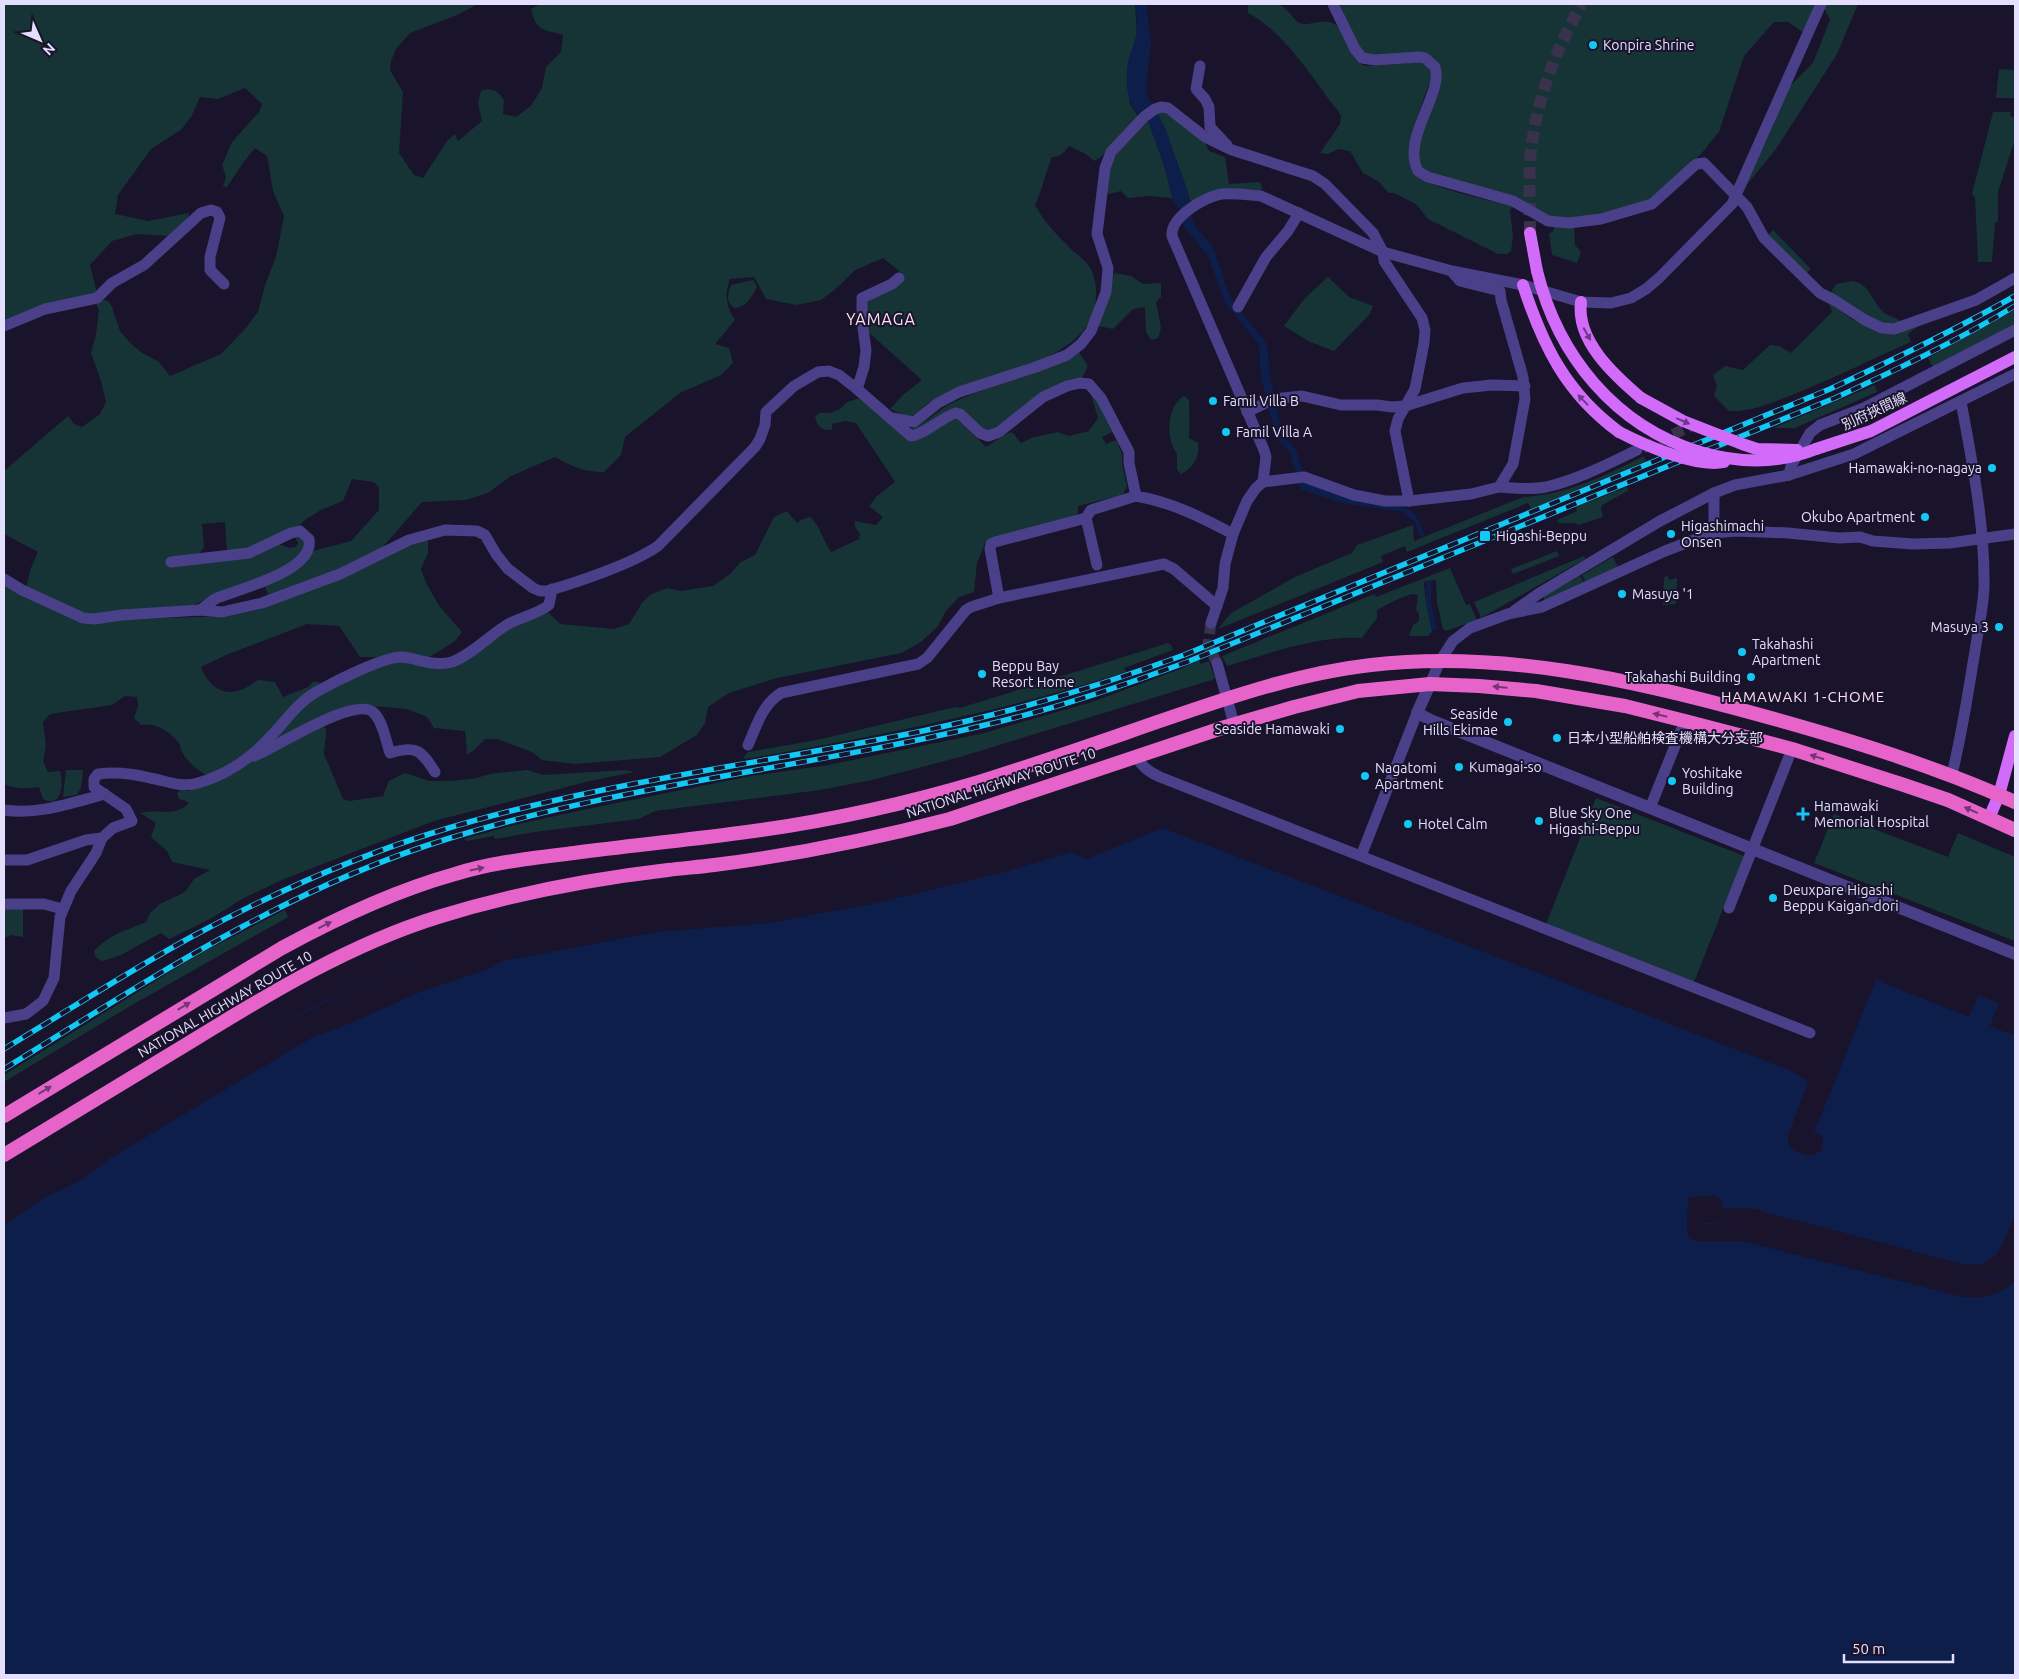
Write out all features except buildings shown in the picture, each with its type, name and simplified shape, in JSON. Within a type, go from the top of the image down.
[{"type":"highway","name":"NATIONAL HIGHWAY ROUTE 10","points":[[4,1116],[282,948],[345,915],[456,873],[538,857],[733,834],[855,814],[937,794],[988,779],[1228,699],[1332,672],[1371,665],[1440,661],[1495,663],[1584,674],[1645,685],[1805,727],[1880,749],[1952,774],[2015,802]]},
{"type":"highway","name":"NATIONAL HIGHWAY ROUTE 10","points":[[5,1152],[250,1005],[302,977],[404,928],[474,907],[608,878],[714,865],[809,850],[911,829],[950,819],[1234,724],[1358,691],[1430,684],[1488,686],[1536,691],[1625,706],[1792,749],[1922,791],[2015,830]]},
{"type":"main road","points":[[1530,233],[1537,271],[1556,325],[1583,371],[1610,402],[1626,416],[1666,440],[1716,457],[1736,460]]},
{"type":"main road","points":[[1523,286],[1532,314],[1544,341],[1565,378],[1579,396],[1619,432],[1660,451],[1714,465],[1736,460]]},
{"type":"main road","points":[[1581,302],[1581,323],[1605,362],[1641,398],[1683,421],[1757,448],[1816,449]]},
{"type":"main road","name":"別府挾間線","points":[[1736,460],[1778,459],[1798,456],[1853,438],[1889,422],[2015,357]]},
{"type":"main road","points":[[1989,818],[1999,794],[2015,736]]},
{"type":"street","points":[[1333,4],[1355,49],[1362,58],[1375,60],[1418,57],[1425,58],[1435,67],[1437,79],[1418,128],[1413,157],[1418,171],[1428,177],[1513,201],[1541,218],[1559,223],[1601,219],[1652,204],[1694,166],[1701,163],[1707,165],[1747,207],[1764,238],[1816,290],[1858,317],[1882,328],[1894,329],[1976,300],[2015,278]]},
{"type":"street","points":[[1263,482],[1266,457],[1264,450],[1172,236],[1173,226],[1180,216],[1220,194],[1261,196],[1383,252],[1452,271],[1523,286],[1581,302],[1621,301],[1646,290],[1732,204],[1821,4]]},
{"type":"street","points":[[1200,66],[1196,89],[1205,99],[1208,106],[1210,127],[1232,150]]},
{"type":"street","points":[[891,418],[914,422],[938,403],[959,392],[1036,367],[1066,355],[1081,344],[1092,331],[1106,292],[1108,268],[1098,234],[1105,170],[1111,152],[1144,117],[1155,109],[1161,107],[1168,108],[1204,137],[1232,150],[1306,173],[1319,180],[1373,233],[1383,252],[1384,261],[1422,318],[1425,330],[1416,389],[1398,419],[1395,431],[1409,501]]},
{"type":"street","points":[[4,326],[45,309],[97,298],[112,283],[144,265],[206,210],[217,212],[220,218],[210,257],[210,270],[224,284]]},
{"type":"street","points":[[1238,306],[1266,257],[1283,238],[1299,213]]},
{"type":"street","points":[[1452,271],[1460,281],[1500,291],[1525,386],[1525,399],[1514,464],[1499,487]]},
{"type":"street","points":[[857,389],[864,367],[866,350],[862,321],[862,298],[880,291],[899,278]]},
{"type":"street","points":[[1789,475],[1810,433],[1820,425],[1864,408],[2015,330]]},
{"type":"street","points":[[4,579],[22,590],[83,618],[94,619],[122,615],[200,610],[222,612],[262,603],[340,574],[409,540],[445,530],[477,531],[485,535],[496,554],[516,576],[540,591],[552,589],[639,556],[658,546],[754,447],[760,439],[766,412],[794,386],[818,372],[829,371],[839,375],[857,389],[907,434],[915,436],[956,413],[960,414],[980,433],[988,436],[999,432],[1043,397],[1067,386],[1080,383],[1089,384],[1101,398],[1129,452],[1129,463],[1136,496]]},
{"type":"street","points":[[1508,614],[1660,521],[1714,492],[1735,485],[1789,475],[1854,454],[2015,374]]},
{"type":"street","points":[[1247,412],[1270,400],[1302,396],[1340,405],[1392,407],[1405,406],[1463,388],[1492,385],[1525,386]]},
{"type":"street","points":[[1952,774],[1970,691],[1984,588],[1982,539],[1969,444],[1960,402]]},
{"type":"street","points":[[1211,623],[1223,588],[1225,564],[1233,534],[1247,501],[1263,482],[1301,477],[1354,495],[1385,501],[1409,501],[1471,494],[1499,487],[1521,489],[1544,487],[1578,476],[1637,450]]},
{"type":"street","points":[[1714,492],[1714,533]]},
{"type":"street","points":[[999,598],[990,549],[991,544],[1086,518],[1091,510],[1136,496],[1162,501],[1200,517],[1233,534]]},
{"type":"street","points":[[1086,518],[1097,565]]},
{"type":"street","points":[[170,562],[249,553],[291,533],[300,531],[309,539],[308,552],[272,579],[214,600],[200,610]]},
{"type":"street","points":[[1361,856],[1417,713],[1440,661],[1453,641],[1470,628],[1508,614],[1542,607],[1681,544],[1714,533],[1736,531],[1788,533],[1839,538],[1860,537],[1873,541],[1912,544],[1950,543],[2015,534]]},
{"type":"street","points":[[748,745],[764,707],[771,698],[781,693],[918,664],[927,658],[966,610],[999,598],[1164,564],[1174,569],[1217,606]]},
{"type":"street","points":[[250,758],[272,736],[298,705],[316,692],[361,670],[392,658],[404,657],[434,663],[450,662],[505,626],[549,605],[552,589]]},
{"type":"street","points":[[1217,663],[1234,724]]},
{"type":"street","points":[[4,1018],[26,1014],[43,1001],[54,978],[62,909],[71,891],[96,853],[102,838],[112,828],[132,821],[126,809],[94,787],[94,779],[98,774],[148,777],[184,786],[212,778],[250,758],[267,752],[312,725],[338,715],[368,709],[374,712],[390,752],[413,748],[422,753],[435,772]]},
{"type":"street","points":[[1417,713],[1433,722],[2015,954]]},
{"type":"street","points":[[1650,808],[1685,721]]},
{"type":"street","points":[[1729,908],[1792,749]]},
{"type":"street","points":[[1136,756],[1140,764],[1150,772],[1810,1033]]},
{"type":"street","points":[[4,810],[37,811],[105,794]]},
{"type":"street","points":[[4,860],[27,860],[86,840],[102,838]]},
{"type":"street","points":[[4,904],[44,904],[62,909]]},
{"type":"green space","points":[[4,4],[478,4],[457,15],[410,33],[396,49],[391,61],[390,70],[403,92],[399,153],[414,175],[423,178],[447,141],[455,134],[458,141],[482,121],[478,103],[481,91],[491,89],[499,94],[504,100],[503,114],[516,117],[531,106],[542,88],[546,67],[561,52],[563,35],[546,30],[535,22],[531,9],[540,4],[1135,4],[1137,35],[1130,56],[1127,82],[1130,104],[1138,116],[1101,157],[1094,161],[1086,154],[1069,146],[1062,154],[1052,157],[1035,205],[1054,231],[1091,269],[1096,292],[1094,311],[1085,328],[1072,342],[1055,353],[1036,362],[953,390],[927,404],[909,417],[890,409],[903,395],[922,380],[867,331],[865,319],[868,301],[896,284],[904,275],[883,258],[855,270],[821,300],[797,305],[766,299],[754,277],[730,279],[727,300],[735,320],[715,344],[729,348],[733,363],[721,375],[680,393],[625,437],[621,455],[604,472],[579,468],[555,457],[511,476],[488,493],[466,500],[422,502],[381,549],[336,570],[269,596],[264,585],[293,569],[313,551],[351,541],[379,510],[379,488],[374,482],[352,479],[343,501],[321,510],[306,519],[297,528],[289,530],[261,545],[227,553],[225,522],[202,524],[204,547],[197,556],[168,559],[168,565],[238,558],[278,544],[290,548],[296,547],[298,543],[295,537],[300,534],[304,536],[307,544],[303,554],[294,563],[281,571],[189,607],[124,610],[94,614],[65,607],[26,588],[31,568],[38,552],[4,534],[4,471],[68,416],[74,424],[82,427],[100,414],[106,402],[91,353],[96,335],[99,310],[96,304],[104,300],[108,301],[120,331],[142,353],[159,362],[170,376],[221,354],[258,312],[265,285],[276,257],[284,216],[273,191],[267,156],[255,148],[227,187],[223,186],[226,177],[222,165],[232,142],[259,112],[262,104],[245,88],[218,99],[200,97],[192,115],[182,129],[151,149],[118,195],[115,214],[148,221],[189,213],[187,221],[171,236],[137,234],[112,241],[90,265],[97,293],[50,303],[8,321],[4,318]]},
{"type":"green space","points":[[1248,4],[1278,4],[1302,24],[1323,22],[1335,24],[1346,36],[1355,59],[1366,66],[1423,62],[1429,66],[1432,76],[1412,136],[1409,160],[1411,169],[1417,176],[1427,182],[1474,197],[1514,206],[1510,210],[1513,237],[1511,251],[1507,254],[1498,254],[1428,219],[1416,204],[1394,193],[1389,193],[1378,181],[1363,173],[1350,151],[1338,149],[1328,154],[1320,153],[1340,124],[1341,116],[1291,49],[1270,28],[1248,13]]},
{"type":"green space","points":[[1340,4],[1817,4],[1804,33],[1788,22],[1774,22],[1744,56],[1719,132],[1701,154],[1654,198],[1642,204],[1566,220],[1548,217],[1519,198],[1431,172],[1421,166],[1420,143],[1422,132],[1441,77],[1441,68],[1431,57],[1421,53],[1366,56],[1358,47]]},
{"type":"green space","points":[[1826,4],[1858,4],[1837,54],[1776,149],[1745,187],[1774,124],[1788,88],[1813,63],[1830,20],[1824,8]]},
{"type":"green space","points":[[1999,69],[2015,70],[2015,98],[1996,98]]},
{"type":"green space","points":[[1164,112],[1204,141],[1209,151],[1225,157],[1229,184],[1260,182],[1262,188],[1260,192],[1190,202],[1165,128],[1157,113]]},
{"type":"green space","points":[[1993,112],[2011,112],[2010,116],[2015,118],[2015,139],[1998,192],[1998,222],[1995,222],[1992,262],[1978,262],[1975,197],[1972,194]]},
{"type":"green space","points":[[1148,121],[1163,162],[1173,198],[1150,196],[1128,198],[1121,191],[1109,194],[1105,191],[1107,178],[1114,159],[1124,144]]},
{"type":"green space","points":[[1554,226],[1574,227],[1575,245],[1581,252],[1577,263],[1552,255],[1549,233],[1553,232]]},
{"type":"green space","points":[[1773,230],[1811,269],[1806,274],[1768,235]]},
{"type":"green space","points":[[1114,273],[1131,276],[1143,284],[1161,283],[1161,297],[1156,302],[1161,328],[1158,338],[1151,340],[1146,332],[1145,307],[1133,309],[1113,329],[1098,326]]},
{"type":"green space","points":[[1328,277],[1349,297],[1373,306],[1370,314],[1334,351],[1310,342],[1284,326],[1305,298]]},
{"type":"green space","points":[[753,280],[757,287],[751,298],[742,306],[734,308],[728,300],[731,285]]},
{"type":"green space","points":[[1851,281],[1857,282],[1866,288],[1882,311],[1903,323],[1882,325],[1830,294],[1836,284]]},
{"type":"green space","points":[[1828,301],[1852,319],[1885,332],[1925,321],[1908,334],[1911,342],[1769,404],[1745,410],[1729,411],[1714,396],[1717,386],[1713,375],[1725,366],[1743,370],[1770,345],[1779,346],[1791,353],[1832,312]]},
{"type":"green space","points":[[2015,310],[2015,324],[1933,367],[1928,358]]},
{"type":"green space","points":[[1079,352],[1088,366],[1082,378],[992,429],[985,430],[950,410],[914,432],[909,429],[954,402],[1049,367]]},
{"type":"green space","points":[[1875,385],[1877,392],[1795,428],[1773,428]]},
{"type":"green space","points":[[1090,391],[1112,432],[1102,437],[1106,444],[1116,440],[1122,454],[1122,464],[1127,486],[1123,495],[1078,506],[1078,513],[1074,517],[986,541],[977,563],[974,592],[959,597],[946,611],[938,626],[921,642],[901,653],[777,678],[729,693],[708,707],[705,723],[697,735],[660,757],[575,764],[542,760],[532,752],[497,739],[485,739],[467,755],[465,731],[434,728],[427,717],[407,709],[372,706],[270,743],[291,716],[321,694],[368,671],[402,661],[433,667],[547,611],[560,624],[614,629],[629,624],[642,603],[650,595],[667,588],[680,591],[713,586],[730,574],[741,562],[755,555],[774,517],[787,511],[797,523],[810,517],[816,524],[831,552],[859,539],[860,534],[855,527],[855,521],[876,525],[883,517],[869,506],[877,496],[895,482],[856,423],[845,421],[832,424],[832,430],[825,430],[816,420],[815,417],[819,413],[831,413],[840,409],[847,402],[860,398],[911,440],[921,438],[957,419],[986,447],[1012,432],[1021,443],[1034,437],[1058,432],[1069,436],[1089,431],[1098,418]]},
{"type":"green space","points":[[1184,396],[1189,400],[1189,438],[1198,443],[1198,453],[1195,462],[1181,474],[1177,470],[1177,454],[1171,440],[1170,423],[1174,407]]},
{"type":"green space","points":[[1644,456],[1646,461],[1531,509],[1528,503],[1407,552],[1405,546],[1381,556],[1383,562],[1218,629],[1231,613],[1295,577],[1352,553],[1357,545],[1413,525],[1414,541],[1523,497],[1555,492],[1585,483]]},
{"type":"green space","points":[[1627,487],[1628,491],[1602,505],[1603,517],[1578,525],[1576,523],[1559,523],[1557,520],[1577,511],[1576,507]]},
{"type":"green space","points":[[428,540],[428,553],[421,569],[426,583],[440,607],[462,632],[455,641],[428,658],[360,657],[339,626],[307,624],[226,655],[201,667],[212,684],[225,692],[241,690],[258,680],[275,682],[283,697],[308,687],[313,682],[319,682],[320,686],[295,702],[246,755],[208,776],[190,763],[182,752],[179,743],[171,734],[156,726],[141,725],[134,718],[138,706],[137,697],[125,696],[112,705],[50,714],[43,722],[46,747],[43,761],[48,772],[60,771],[62,782],[58,798],[54,801],[43,799],[39,787],[21,788],[4,784],[4,585],[79,621],[227,616],[258,610],[408,546]]},
{"type":"green space","points":[[1557,551],[1559,556],[1513,574],[1511,569]]},
{"type":"green space","points":[[1584,556],[1585,559],[1481,618],[1474,602]]},
{"type":"green space","points":[[1613,557],[1619,569],[1586,583],[1582,575]]},
{"type":"green space","points":[[1450,568],[1466,605],[1470,604],[1477,620],[1446,631],[1443,629],[1437,602],[1436,580],[1425,581],[1426,603],[1432,631],[1428,636],[1409,636],[1413,625],[1419,621],[1419,613],[1416,610],[1418,595],[1412,594],[1377,610],[1377,618],[1362,638],[1345,638],[1310,643],[1227,666],[1222,656],[1374,594],[1376,597]]},
{"type":"green space","points":[[1580,576],[1585,584],[1544,600],[1544,596]]},
{"type":"green space","points":[[1668,576],[1669,580],[1677,578],[1676,604],[1663,605],[1664,577]]},
{"type":"green space","points":[[1168,643],[1173,650],[1124,668],[1126,672],[1032,699],[937,722],[841,742],[745,759],[744,757],[748,752],[817,740],[955,707],[960,708]]},
{"type":"green space","points":[[1199,660],[1201,664],[1209,661],[1215,679],[960,757],[872,780],[820,790],[655,811],[639,819],[495,839],[494,836],[467,841],[464,839],[514,825],[592,808],[751,776],[828,765],[980,734],[1092,702],[1183,668]]},
{"type":"green space","points":[[321,725],[326,729],[324,754],[343,799],[349,801],[383,796],[389,781],[405,773],[429,781],[453,781],[527,770],[543,775],[626,770],[634,772],[590,781],[434,821],[284,879],[242,899],[210,919],[169,939],[161,933],[121,955],[103,961],[96,958],[94,951],[100,945],[118,934],[146,922],[150,913],[160,904],[185,892],[194,879],[210,870],[172,862],[167,851],[151,837],[156,823],[140,813],[172,811],[183,808],[189,803],[179,799],[177,794],[180,790],[188,791],[214,781]]},
{"type":"green space","points":[[66,770],[83,770],[81,788],[77,795],[63,797]]},
{"type":"green space","points":[[1596,798],[1744,856],[1694,982],[1546,924]]},
{"type":"green space","points":[[1834,814],[1948,857],[1958,833],[2015,857],[2015,941],[1814,863]]},
{"type":"green space","points":[[4,909],[23,909],[23,937],[11,935],[4,938]]},
{"type":"green space","points":[[285,910],[288,917],[132,1005],[4,1082],[4,1075],[199,954]]},
{"type":"water","points":[[1136,4],[1146,4],[1151,41],[1146,93],[1165,128],[1188,193],[1191,216],[1195,226],[1213,247],[1230,298],[1267,344],[1270,375],[1282,435],[1296,449],[1303,473],[1411,511],[1418,519],[1425,536],[1421,537],[1414,521],[1402,512],[1342,503],[1300,489],[1290,452],[1276,438],[1261,377],[1259,345],[1224,301],[1208,256],[1184,227],[1180,210],[1173,201],[1163,162],[1148,121],[1140,116],[1130,101],[1127,72],[1137,31]]},
{"type":"water","points":[[1431,581],[1431,602],[1437,630],[1432,631],[1426,603],[1426,582]]},
{"type":"water","points":[[1150,786],[1831,1058],[1800,1138],[1810,1142],[1876,980],[1969,1017],[1978,995],[1999,1003],[1990,1026],[2015,1036],[2015,1214],[2003,1244],[1995,1256],[1982,1264],[1966,1265],[1750,1208],[1704,1209],[1703,1223],[1747,1223],[1972,1281],[1986,1279],[1997,1274],[2007,1266],[2015,1254],[2015,1675],[4,1675],[4,1189],[266,1032],[346,991],[429,957],[472,943],[562,921],[837,880],[877,871],[938,856],[998,838],[1000,841],[1076,813],[1089,818],[1099,815],[1105,802]]},
{"type":"pier","points":[[1150,786],[1831,1058],[1800,1138],[1810,1142],[1815,1132],[1822,1136],[1821,1151],[1811,1156],[1795,1151],[1788,1143],[1788,1137],[1808,1081],[1789,1070],[1163,828],[1086,859],[1071,852],[1005,872],[872,904],[768,923],[657,932],[502,961],[491,968],[420,992],[311,1038],[109,1159],[83,1179],[44,1198],[4,1225],[4,1189],[19,1179],[251,1040],[358,986],[427,957],[473,942],[569,919],[642,906],[765,891],[894,868],[998,838],[1000,841],[1076,813],[1089,818],[1099,815],[1105,802]]},
{"type":"pier","points":[[1715,1195],[1722,1202],[1722,1209],[1704,1209],[1704,1224],[1747,1223],[1972,1281],[1996,1276],[2004,1270],[2015,1254],[2015,1282],[2000,1292],[1989,1296],[1967,1298],[1743,1241],[1697,1241],[1690,1238],[1687,1233],[1688,1198]]},
{"type":"tunnel","points":[[1530,233],[1530,160],[1536,119],[1547,79],[1563,41],[1582,4]]},
{"type":"tunnel","points":[[1643,448],[1691,426]]},
{"type":"tunnel","points":[[1211,623],[1208,645],[1217,663]]},
{"type":"railway","points":[[4,1049],[193,936],[284,890],[378,851],[442,830],[559,799],[678,775],[952,725],[1019,708],[1119,678],[1184,655],[1830,389],[1970,321],[2015,296]]},
{"type":"railway","points":[[4,1069],[218,940],[330,884],[387,860],[447,839],[579,804],[914,741],[1007,720],[1111,689],[1187,662],[1835,398],[1926,355],[2015,306]]},
{"type":"place","name":"Konpira Shrine","points":[[1593,45]]},
{"type":"place","name":"Famil Villa B","points":[[1213,401]]},
{"type":"place","name":"Famil Villa A","points":[[1226,432]]},
{"type":"place","name":"Hamawaki-no-nagaya","points":[[1992,468]]},
{"type":"place","name":"Okubo Apartment","points":[[1925,517]]},
{"type":"place","name":"Higashimachi Onsen","points":[[1671,534]]},
{"type":"place","name":"Higashi-Beppu","points":[[1485,536]]},
{"type":"place","name":"Masuya '1","points":[[1622,594]]},
{"type":"place","name":"Masuya 3","points":[[1999,627]]},
{"type":"place","name":"Takahashi Apartment","points":[[1742,652]]},
{"type":"place","name":"Beppu Bay Resort Home","points":[[982,674]]},
{"type":"place","name":"Takahashi Building","points":[[1751,677]]},
{"type":"place","name":"Seaside Hills Ekimae","points":[[1508,722]]},
{"type":"place","name":"Seaside Hamawaki","points":[[1340,729]]},
{"type":"place","name":"日本小型船舶検査機構大分支部","points":[[1557,738]]},
{"type":"place","name":"Kumagai-so","points":[[1459,767]]},
{"type":"place","name":"Nagatomi Apartment","points":[[1365,776]]},
{"type":"place","name":"Yoshitake Building","points":[[1672,781]]},
{"type":"place","name":"Hamawaki Memorial Hospital","points":[[1803,814]]},
{"type":"place","name":"Blue Sky One Higashi-Beppu","points":[[1539,821]]},
{"type":"place","name":"Hotel Calm","points":[[1408,824]]},
{"type":"place","name":"Deuxpare Higashi Beppu Kaigan-dori","points":[[1773,898]]},
{"type":"district","name":"YAMAGA","points":[[881,319]]},
{"type":"district","name":"HAMAWAKI 1-CHOME","points":[[1803,697]]}]
